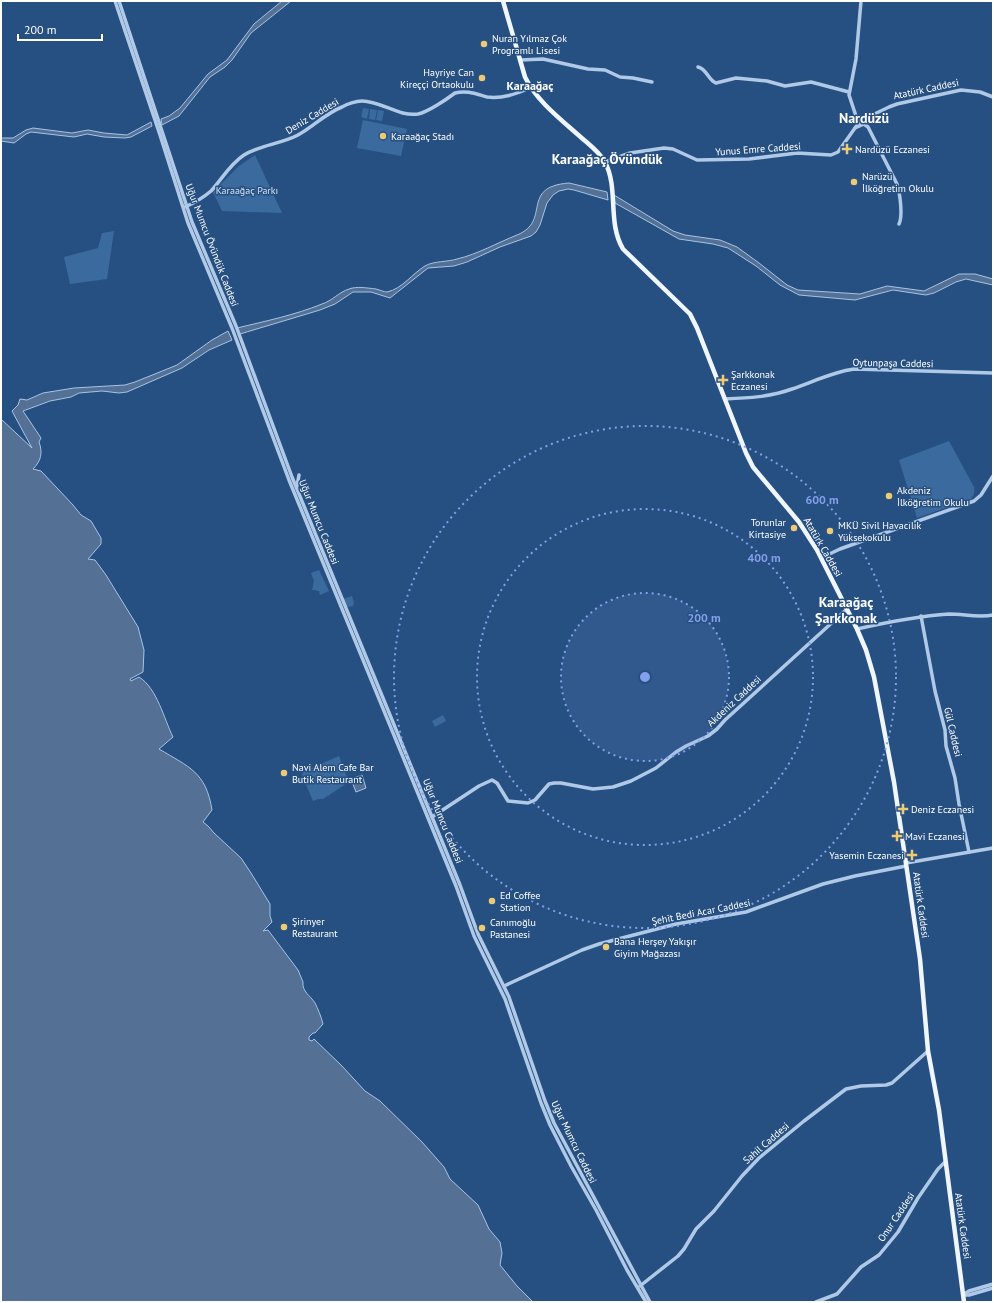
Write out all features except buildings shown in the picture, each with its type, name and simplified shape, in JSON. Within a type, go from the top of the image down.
[{"type":"main road","name":"Atatürk Caddesi","points":[[504,1],[525,77],[530,88],[596,151],[604,162],[612,188],[616,232],[619,243],[690,314],[697,328],[737,432],[753,467],[799,522],[821,558],[866,650],[877,688],[894,782],[920,960],[928,1051],[939,1110],[964,1302]]},
{"type":"street","name":"Uğur Mumcu Övündük Caddesi","points":[[115,1],[158,123]]},
{"type":"street","name":"Uğur Mumcu Övündük Caddesi","points":[[119,1],[185,207],[238,338]]},
{"type":"street","points":[[861,1],[856,59],[852,84],[849,92],[856,117],[868,127],[897,184],[901,219],[899,224]]},
{"type":"street","points":[[520,60],[543,59],[588,69],[605,70],[620,78],[633,78],[652,82]]},
{"type":"street","points":[[698,67],[702,68],[712,81],[716,83],[736,78],[767,81],[785,86],[811,82],[849,92]]},
{"type":"street","name":"Deniz Caddesi","points":[[185,207],[210,191],[235,162],[245,154],[298,135],[342,106],[361,101],[370,102],[403,112],[417,114],[424,112],[455,93],[466,91],[488,97],[505,97],[530,88]]},
{"type":"street","name":"Atatürk Caddesi","points":[[860,121],[893,105],[958,91],[980,92],[993,97]]},
{"type":"street","name":"Yunus Emre Caddesi","points":[[604,162],[630,153],[664,148],[673,149],[697,160],[749,159],[797,153],[831,155],[838,152],[860,121]]},
{"type":"street","points":[[855,128],[864,124]]},
{"type":"street","name":"Uğur Mumcu Caddesi","points":[[238,338],[320,550]]},
{"type":"street","name":"Uğur Mumcu Caddesi","points":[[238,338],[289,480],[323,557],[468,912],[509,997],[554,1123],[646,1302]]},
{"type":"street","name":"Oytunpaşa Caddesi","points":[[725,399],[764,396],[792,390],[832,374],[854,369],[993,373]]},
{"type":"street","points":[[297,490],[299,475]]},
{"type":"street","points":[[821,558],[840,549],[974,501],[981,495],[993,476]]},
{"type":"street","name":"Akdeniz Caddesi","points":[[430,818],[479,786],[492,780],[497,783],[508,801],[528,803],[535,800],[549,784],[561,783],[593,789],[606,788],[631,781],[646,774],[676,752],[712,734],[725,720],[847,609]]},
{"type":"street","points":[[857,629],[921,616],[955,614],[968,616],[993,615]]},
{"type":"street","name":"Gül Caddesi","points":[[921,616],[935,692],[945,730],[946,746],[954,771],[970,852]]},
{"type":"street","name":"Şehit Bedi Acar Caddesi","points":[[504,986],[582,950],[599,944],[676,924],[746,912],[823,884],[906,864],[993,848]]},
{"type":"street","name":"Uğur Mumcu Caddesi","points":[[468,912],[474,936],[506,999],[550,1125],[627,1270],[650,1302]]},
{"type":"street","name":"Sahil Caddesi","points":[[639,1286],[678,1256],[696,1229],[714,1211],[747,1170],[759,1158],[804,1121],[846,1089],[857,1086],[886,1085],[892,1083],[928,1051]]},
{"type":"street","name":"Onur Caddesi","points":[[816,1302],[836,1294],[861,1268],[879,1255],[898,1232],[918,1198],[938,1169],[945,1162]]},
{"type":"street","points":[[963,1295],[969,1291],[993,1284]]},
{"type":"street","points":[[963,1295],[969,1295],[993,1288]]},
{"type":"green space","points":[[363,108],[369,109],[367,119],[361,117]]},
{"type":"green space","points":[[370,109],[377,110],[375,120],[369,119]]},
{"type":"green space","points":[[378,110],[384,111],[382,121],[376,120]]},
{"type":"green space","points":[[363,120],[407,129],[401,156],[357,148]]},
{"type":"green space","name":"Karaağaç Parkı","points":[[255,155],[282,213],[222,211],[213,192],[239,166]]},
{"type":"green space","points":[[114,231],[107,279],[70,284],[64,257],[98,248],[102,233]]},
{"type":"green space","points":[[949,441],[974,487],[974,495],[971,499],[917,518],[899,460]]},
{"type":"green space","points":[[319,570],[329,591],[320,595],[319,591],[312,590],[314,581],[311,573]]},
{"type":"green space","points":[[352,596],[354,603],[353,606],[348,607],[343,599]]},
{"type":"green space","points":[[443,715],[446,721],[435,727],[432,721]]},
{"type":"green space","points":[[339,756],[349,782],[323,799],[313,801],[302,775],[303,772]]},
{"type":"shaded area","points":[[282,1],[291,1],[251,33],[232,60],[225,67],[210,77],[179,116],[162,125],[161,119],[169,116],[180,108],[208,74],[227,60],[254,24]]},
{"type":"shaded area","points":[[151,122],[152,126],[131,137],[125,138],[104,137],[87,134],[74,137],[31,132],[14,143],[1,141],[1,138],[13,138],[26,130],[33,128],[72,133],[88,130],[127,135]]},
{"type":"shaded area","points":[[569,183],[607,192],[608,200],[574,190],[568,189],[559,191],[553,195],[547,203],[540,225],[536,232],[531,236],[500,247],[467,262],[454,266],[428,268],[390,298],[371,292],[353,292],[335,304],[320,310],[240,334],[237,328],[280,318],[312,308],[326,303],[345,290],[352,288],[369,288],[387,292],[398,288],[428,264],[465,257],[517,235],[527,229],[533,222],[537,205],[545,191],[554,186]]},
{"type":"shaded area","points":[[614,195],[673,231],[685,235],[720,240],[737,247],[787,285],[798,290],[860,294],[887,286],[924,291],[959,274],[975,274],[993,279],[993,285],[966,279],[926,295],[893,290],[855,300],[799,295],[780,285],[756,266],[728,248],[713,244],[679,239],[615,203]]},
{"type":"shaded area","points":[[228,331],[232,340],[209,350],[182,368],[127,392],[119,393],[102,391],[79,393],[71,397],[50,401],[23,411],[41,438],[39,442],[41,450],[40,457],[38,463],[33,469],[41,471],[81,515],[91,521],[101,538],[101,544],[88,559],[95,560],[138,627],[144,650],[143,672],[130,679],[131,681],[139,677],[151,688],[173,737],[159,749],[187,766],[201,779],[209,797],[212,810],[203,822],[241,858],[270,904],[270,916],[272,922],[263,931],[268,930],[298,970],[304,988],[315,1003],[323,1024],[309,1037],[309,1040],[312,1041],[314,1039],[365,1091],[380,1101],[422,1142],[444,1167],[450,1179],[478,1205],[489,1229],[500,1242],[502,1253],[500,1265],[517,1286],[533,1302],[1,1302],[1,419],[32,448],[12,411],[18,405],[20,399],[27,400],[43,393],[74,388],[125,385],[135,382],[177,365],[212,340]]},
{"type":"shaded area","points":[[362,775],[366,788],[356,792],[351,779]]},
{"type":"place","name":"Nuran Yılmaz Çok Programlı Lisesi","points":[[484,44]]},
{"type":"place","name":"Hayriye Can Kireççi Ortaokulu","points":[[482,78]]},
{"type":"place","name":"Karaağaç Stadı","points":[[383,136]]},
{"type":"place","name":"Nardüzü Eczanesi","points":[[847,149]]},
{"type":"place","name":"Narüzü İlköğretim Okulu","points":[[854,182]]},
{"type":"place","name":"Şarkkonak Eczanesi","points":[[723,380]]},
{"type":"place","name":"Akdeniz İlköğretim Okulu","points":[[889,496]]},
{"type":"place","name":"Torunlar Kirtasiye","points":[[794,528]]},
{"type":"place","name":"MKÜ Sivil Havacılık Yüksekokulu","points":[[830,531]]},
{"type":"place","name":"Navi Alem Cafe Bar Butik Restaurant","points":[[284,773]]},
{"type":"place","name":"Deniz Eczanesi","points":[[903,809]]},
{"type":"place","name":"Mavi Eczanesi","points":[[897,836]]},
{"type":"place","name":"Yasemin Eczanesi","points":[[912,855]]},
{"type":"place","name":"Ed Coffee Station","points":[[492,901]]},
{"type":"place","name":"Şirinyer Restaurant","points":[[284,927]]},
{"type":"place","name":"Canımoğlu Pastanesi","points":[[482,928]]},
{"type":"place","name":"Bana Herşey Yakışır Giyim Mağazası","points":[[606,947]]},
{"type":"district","name":"Karaağaç","points":[[530,85]]},
{"type":"district","name":"Nardüzü","points":[[864,118]]},
{"type":"district","name":"Karaağaç Övündük","points":[[607,159]]},
{"type":"district","name":"Karaağaç Şarkkonak","points":[[846,610]]}]
